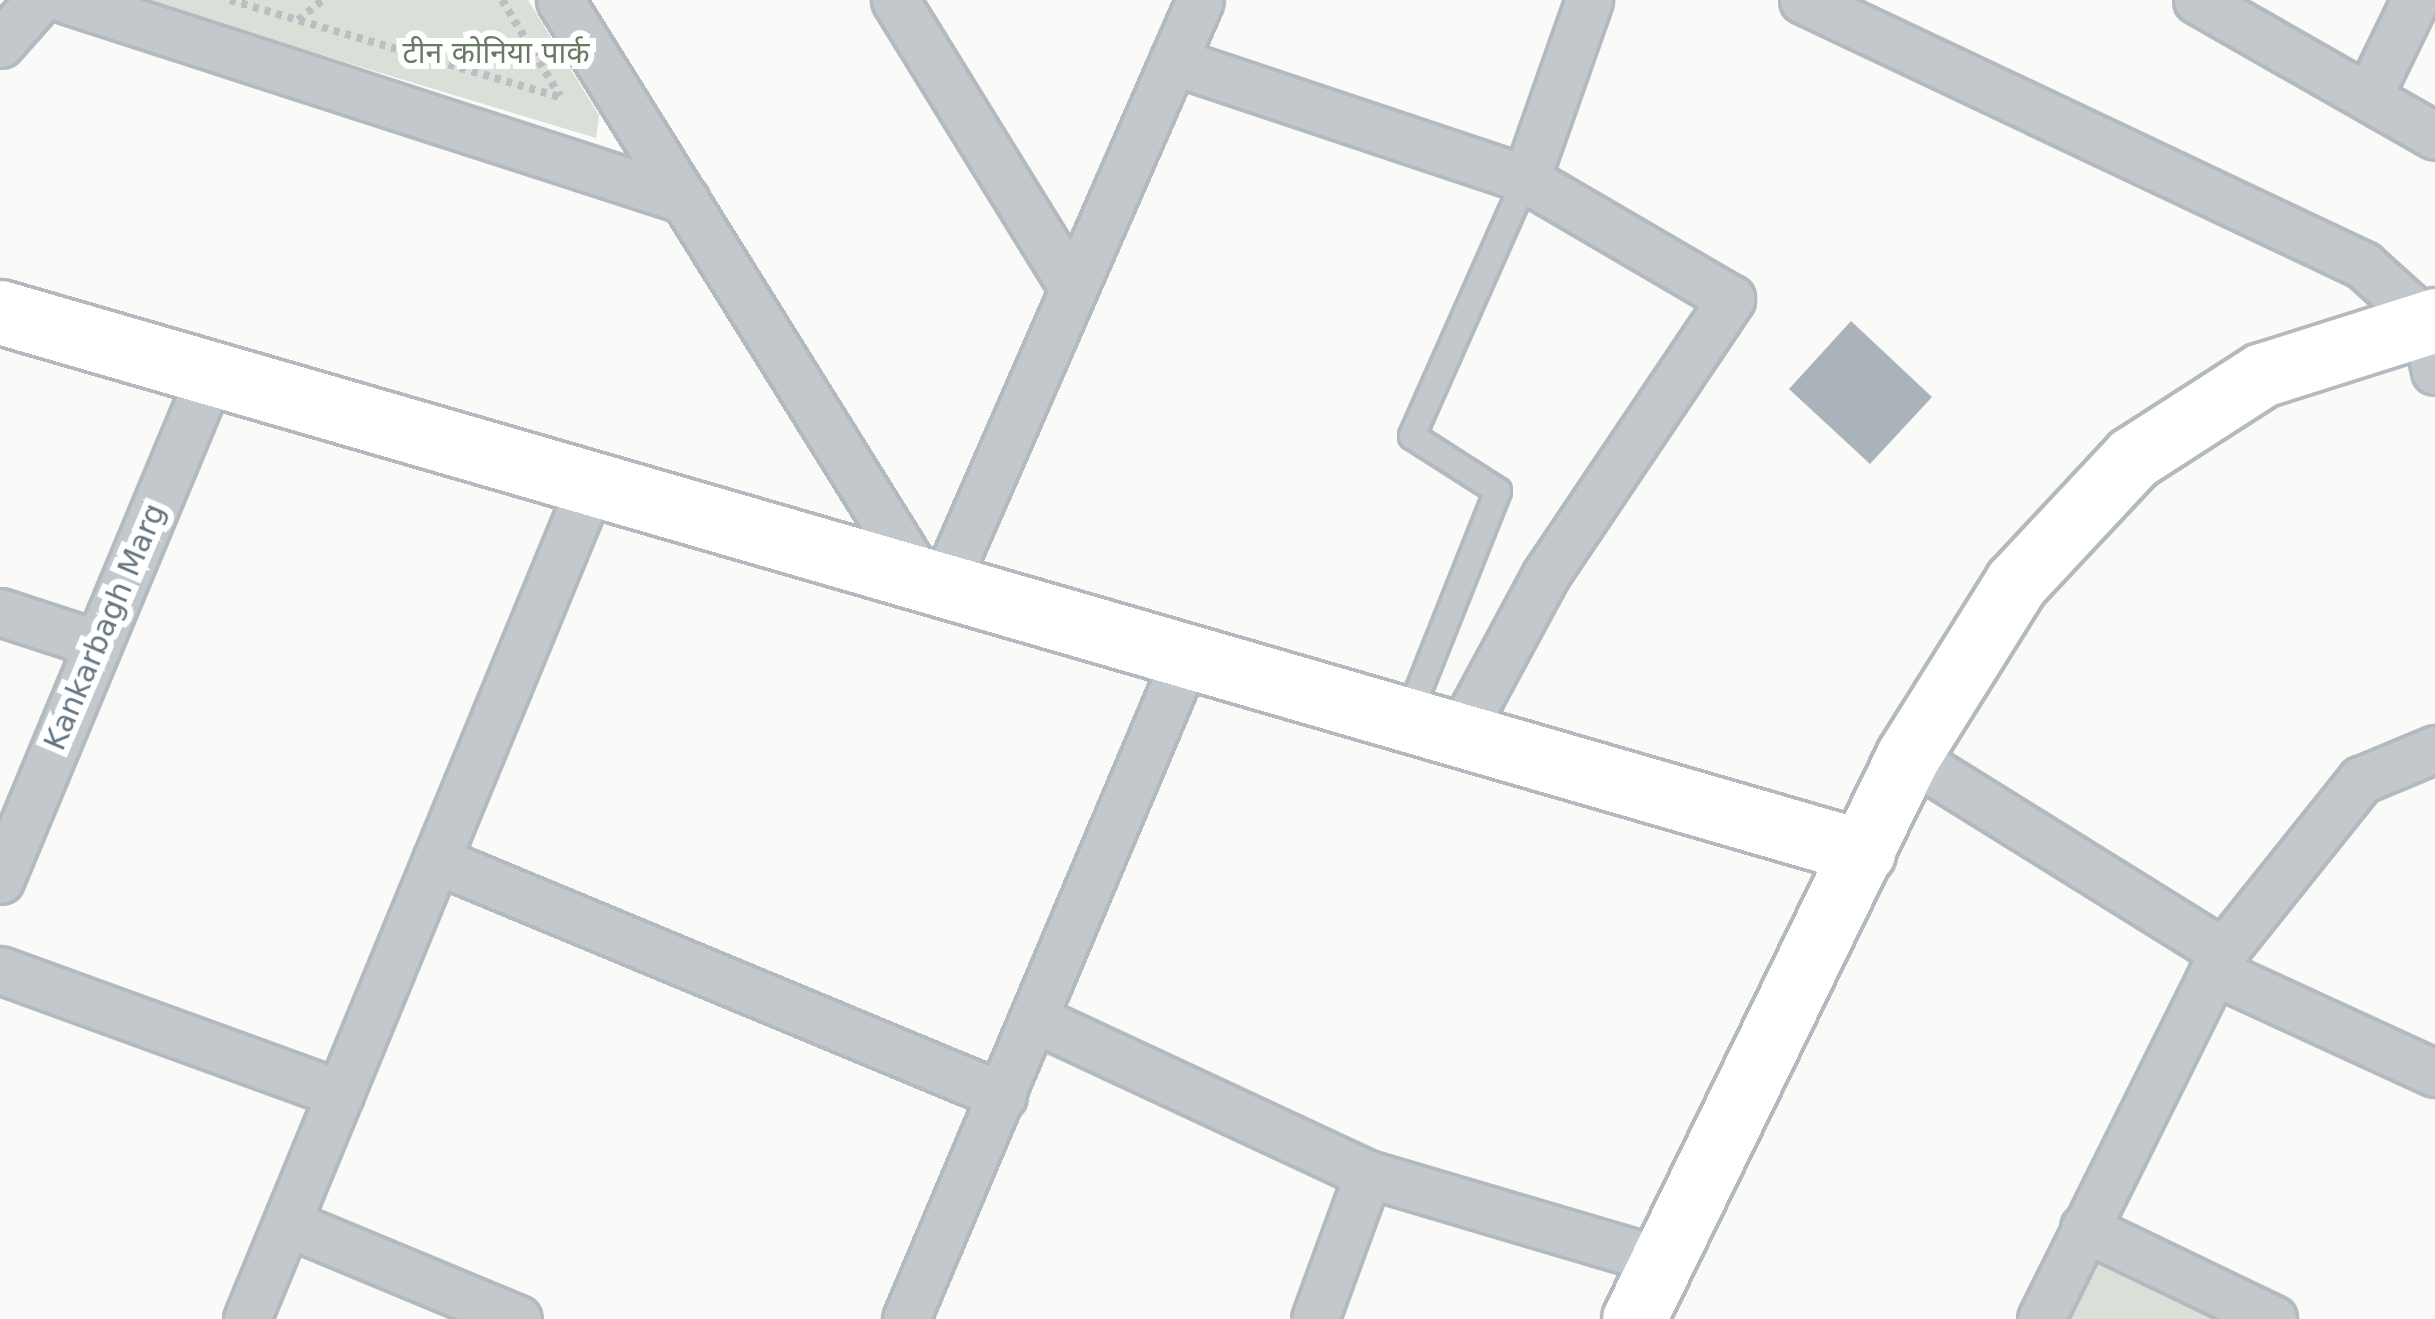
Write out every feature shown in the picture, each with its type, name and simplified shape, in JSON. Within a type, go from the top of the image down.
[{"type":"street","points":[[0,44],[40,0]]},
{"type":"street","points":[[67,0],[685,200]]},
{"type":"street","points":[[560,0],[932,579]]},
{"type":"street","points":[[932,579],[1073,288],[1200,0]]},
{"type":"street","points":[[1526,179],[1589,0]]},
{"type":"street","points":[[1803,0],[2362,265],[2432,337]]},
{"type":"street","points":[[2197,0],[2435,136]]},
{"type":"street","points":[[2368,97],[2415,0]]},
{"type":"street","points":[[898,2],[1073,288]]},
{"type":"street","points":[[1173,61],[1526,179],[1731,299],[1545,576],[1433,728]]},
{"type":"street","points":[[0,312],[1863,852]]},
{"type":"street","points":[[1634,1319],[1909,756],[2016,583],[2134,458],[2262,375],[2432,337]]},
{"type":"street","name":"Kankarbagh Marg","points":[[0,880],[211,373]]},
{"type":"street","points":[[247,1319],[592,482]]},
{"type":"street","points":[[0,612],[98,644]]},
{"type":"street","points":[[906,1319],[1037,1020],[1186,657]]},
{"type":"street","points":[[2041,1319],[2218,961],[2361,780],[2435,749]]},
{"type":"street","points":[[1909,756],[2218,961],[2435,1072]]},
{"type":"street","points":[[436,860],[1003,1096]]},
{"type":"street","points":[[0,970],[340,1094]]},
{"type":"street","points":[[1037,1020],[1368,1174],[1661,1261]]},
{"type":"street","points":[[1315,1319],[1368,1174]]},
{"type":"street","points":[[287,1223],[518,1319]]},
{"type":"street","points":[[2084,1228],[2273,1319]]},
{"type":"lane","points":[[1433,728],[1498,491],[1412,436],[1526,179]]},
{"type":"path","points":[[230,0],[560,97],[502,0]]},
{"type":"path","points":[[298,20],[322,0]]},
{"type":"green space","name":"टीन कोनिया पार्क","points":[[139,0],[528,0],[599,115],[596,138]]},
{"type":"green space","points":[[2098,1261],[2219,1319],[2070,1319]]},
{"type":"building","points":[[1851,321],[1932,397],[1870,464],[1789,389]]}]
